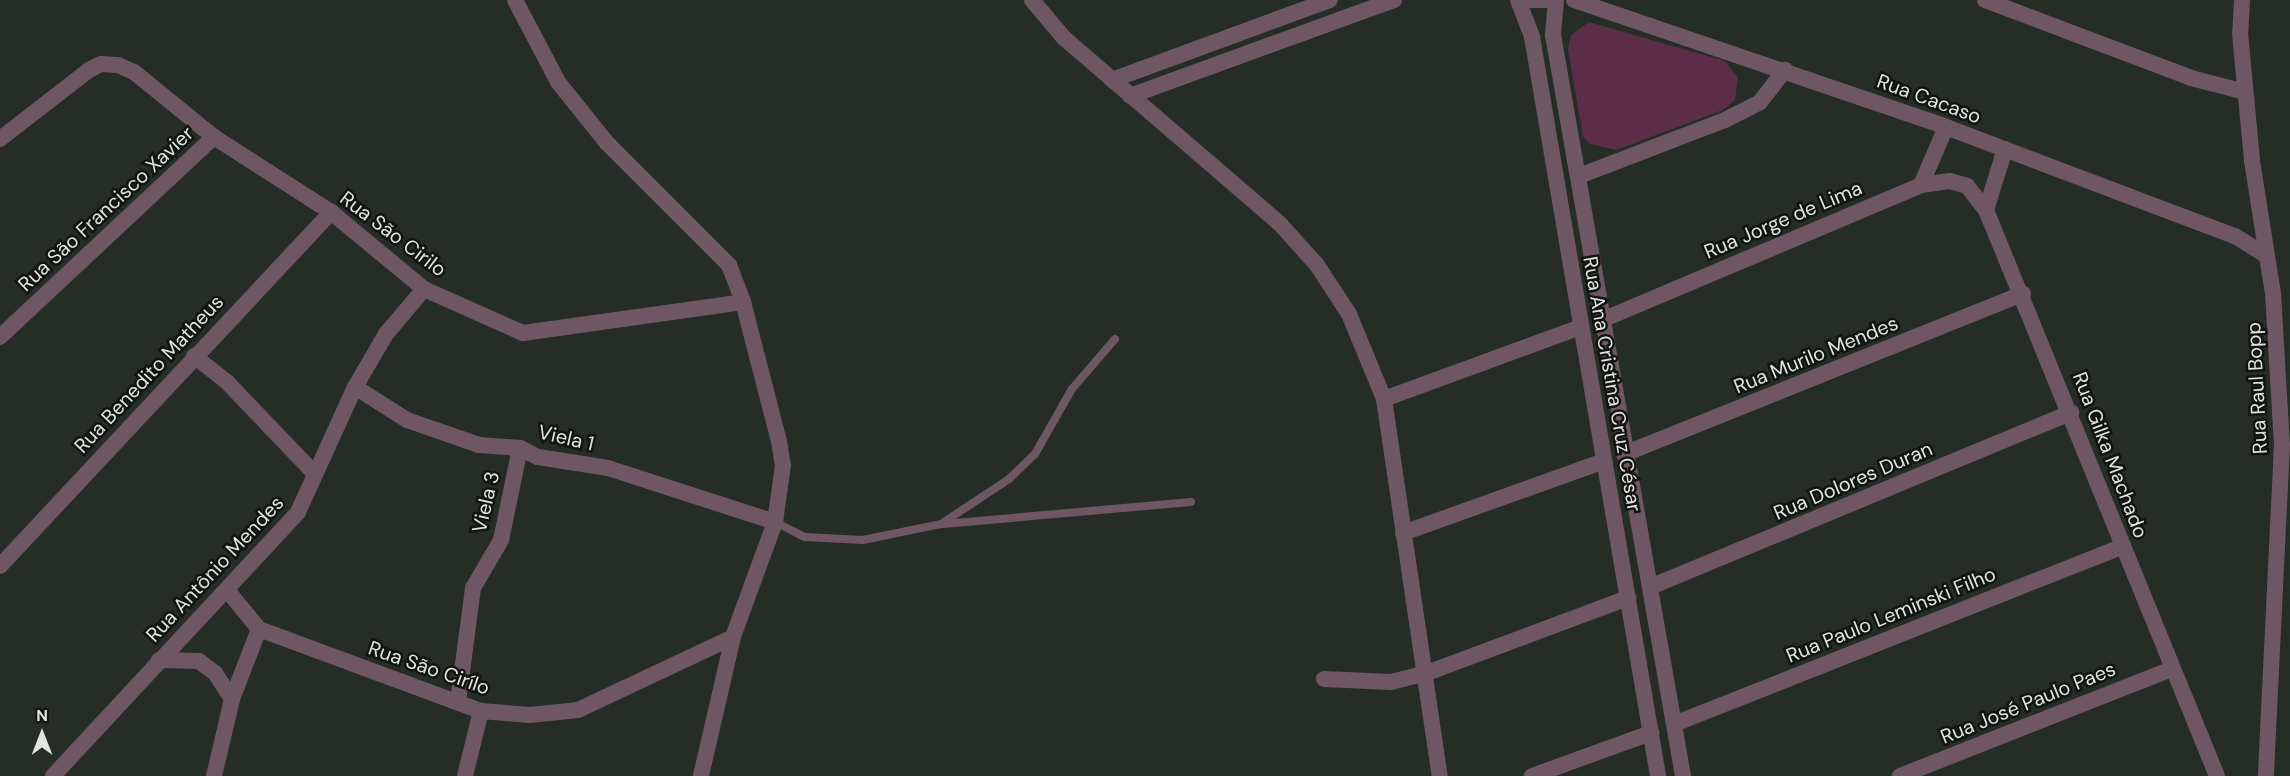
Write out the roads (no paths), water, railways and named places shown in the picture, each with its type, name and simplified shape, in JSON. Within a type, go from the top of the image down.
[{"type":"street","points":[[515,0],[558,82],[606,142],[729,265],[743,302],[783,465],[775,522],[733,637],[701,776]]},
{"type":"street","points":[[1032,0],[1064,38],[1280,224],[1317,265],[1363,341],[1384,399],[1403,533],[1427,674],[1440,776]]},
{"type":"street","points":[[1112,80],[1330,0]]},
{"type":"street","points":[[1130,96],[1394,0]]},
{"type":"street","points":[[1519,0],[1556,0]]},
{"type":"street","name":"Rua Ana Cristina Cruz César","points":[[1519,0],[1532,37],[1658,776]]},
{"type":"street","name":"Rua Ana Cristina Cruz César","points":[[1556,0],[1553,34],[1579,176],[1624,454],[1683,776]]},
{"type":"street","name":"Rua Cacaso","points":[[1574,0],[1785,70],[2006,148],[2235,236],[2264,254]]},
{"type":"street","points":[[1985,0],[2191,78],[2245,92]]},
{"type":"street","name":"Rua Raul Bopp","points":[[2242,0],[2245,92],[2264,254],[2273,294],[2282,445],[2265,776]]},
{"type":"street","name":"Rua São Cirilo","points":[[0,139],[89,70],[101,64],[134,72],[214,137],[331,212],[424,289],[523,333],[569,330],[743,302]]},
{"type":"street","points":[[1579,176],[1725,120],[1760,102],[1785,70]]},
{"type":"street","points":[[1921,185],[1946,127]]},
{"type":"street","name":"Rua São Francisco Xavier","points":[[0,337],[214,137]]},
{"type":"street","points":[[1986,210],[1992,180],[2006,148]]},
{"type":"street","name":"Rua Jorge de Lima","points":[[1602,320],[1921,185],[1950,180],[1967,186],[1986,210]]},
{"type":"street","name":"Rua Gilka Machado","points":[[1986,210],[2023,294],[2171,669],[2217,776]]},
{"type":"street","name":"Rua Benedito Matheus","points":[[0,566],[331,212]]},
{"type":"street","name":"Rua Antônio Mendes","points":[[53,776],[298,512],[314,472],[355,387],[386,334],[424,289]]},
{"type":"street","name":"Rua Murilo Mendes","points":[[1624,454],[2023,294]]},
{"type":"street","points":[[1384,399],[1581,327]]},
{"type":"street","points":[[194,356],[226,382],[314,472]]},
{"type":"street","name":"Viela 1","points":[[355,387],[406,420],[479,446],[520,448],[538,457],[608,468],[775,522]]},
{"type":"street","name":"Rua Dolores Duran","points":[[1650,587],[2071,413]]},
{"type":"street","name":"Viela 3","points":[[458,702],[473,588],[501,540],[520,448]]},
{"type":"street","points":[[1403,533],[1604,461]]},
{"type":"street","name":"Rua Paulo Leminski Filho","points":[[1674,723],[2124,546]]},
{"type":"street","points":[[214,776],[232,699],[258,629],[227,590]]},
{"type":"street","points":[[1324,679],[1391,682],[1427,674],[1628,598]]},
{"type":"street","name":"Rua São Cirílo","points":[[258,629],[480,711],[530,715],[578,710],[733,637]]},
{"type":"street","name":"Rua Antônio Mendes","points":[[159,660],[199,661],[215,673],[232,699]]},
{"type":"street","name":"Rua José Paulo Paes","points":[[1900,776],[2171,669]]},
{"type":"street","points":[[465,776],[480,711]]},
{"type":"street","points":[[1532,776],[1651,733]]},
{"type":"lane","points":[[941,524],[1009,479],[1035,454],[1072,389],[1115,339]]},
{"type":"lane","points":[[775,522],[805,537],[863,540],[941,524],[1191,502]]}]
